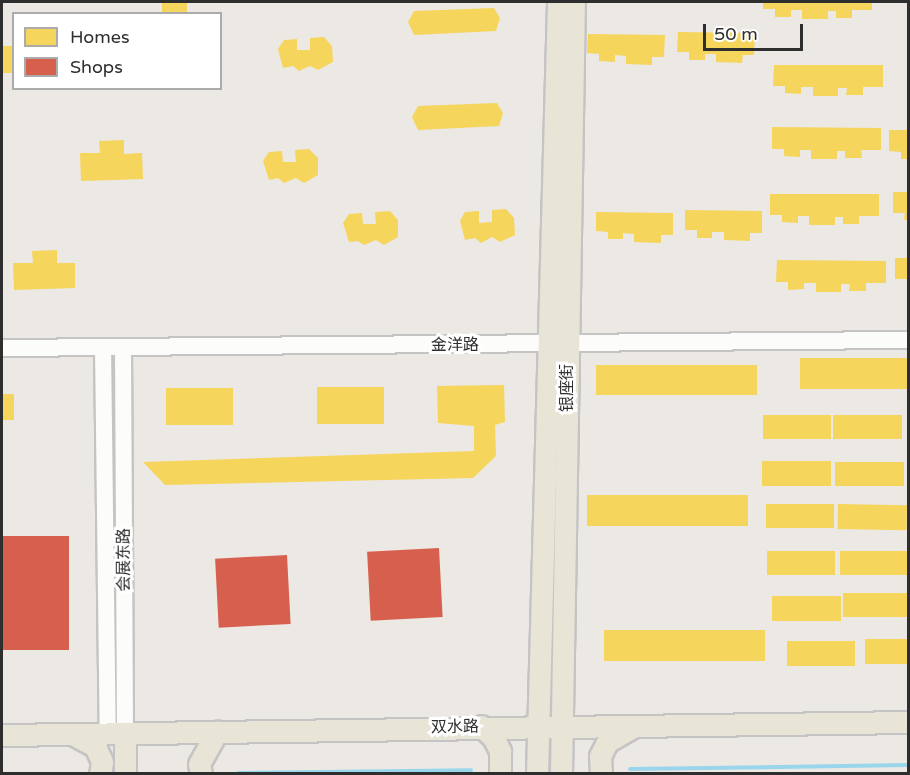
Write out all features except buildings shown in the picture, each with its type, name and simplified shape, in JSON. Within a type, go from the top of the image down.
[{"type":"main road","name":"银座街","points":[[558,2],[559,344],[564,726],[561,774]]},
{"type":"main road","name":"银座街","points":[[537,774],[537,725],[559,344],[574,2]]},
{"type":"main road","name":"双水路","points":[[2,735],[76,736],[537,725],[909,722]]},
{"type":"main road","points":[[601,774],[600,756],[607,742],[636,725]]},
{"type":"main road","points":[[481,726],[493,737],[500,751],[500,774]]},
{"type":"main road","points":[[201,774],[199,764],[217,732]]},
{"type":"main road","name":"会展东路","points":[[108,774],[116,734]]},
{"type":"main road","name":"会展东路","points":[[116,734],[125,774]]},
{"type":"main road","points":[[76,736],[95,746],[102,762],[100,774]]},
{"type":"street","name":"金洋路","points":[[2,348],[909,340]]},
{"type":"street","name":"会展东路","points":[[103,347],[116,734]]},
{"type":"street","name":"会展东路","points":[[116,734],[123,347]]},
{"type":"waterway","points":[[630,769],[908,765]]},
{"type":"waterway","points":[[238,773],[471,770]]}]
